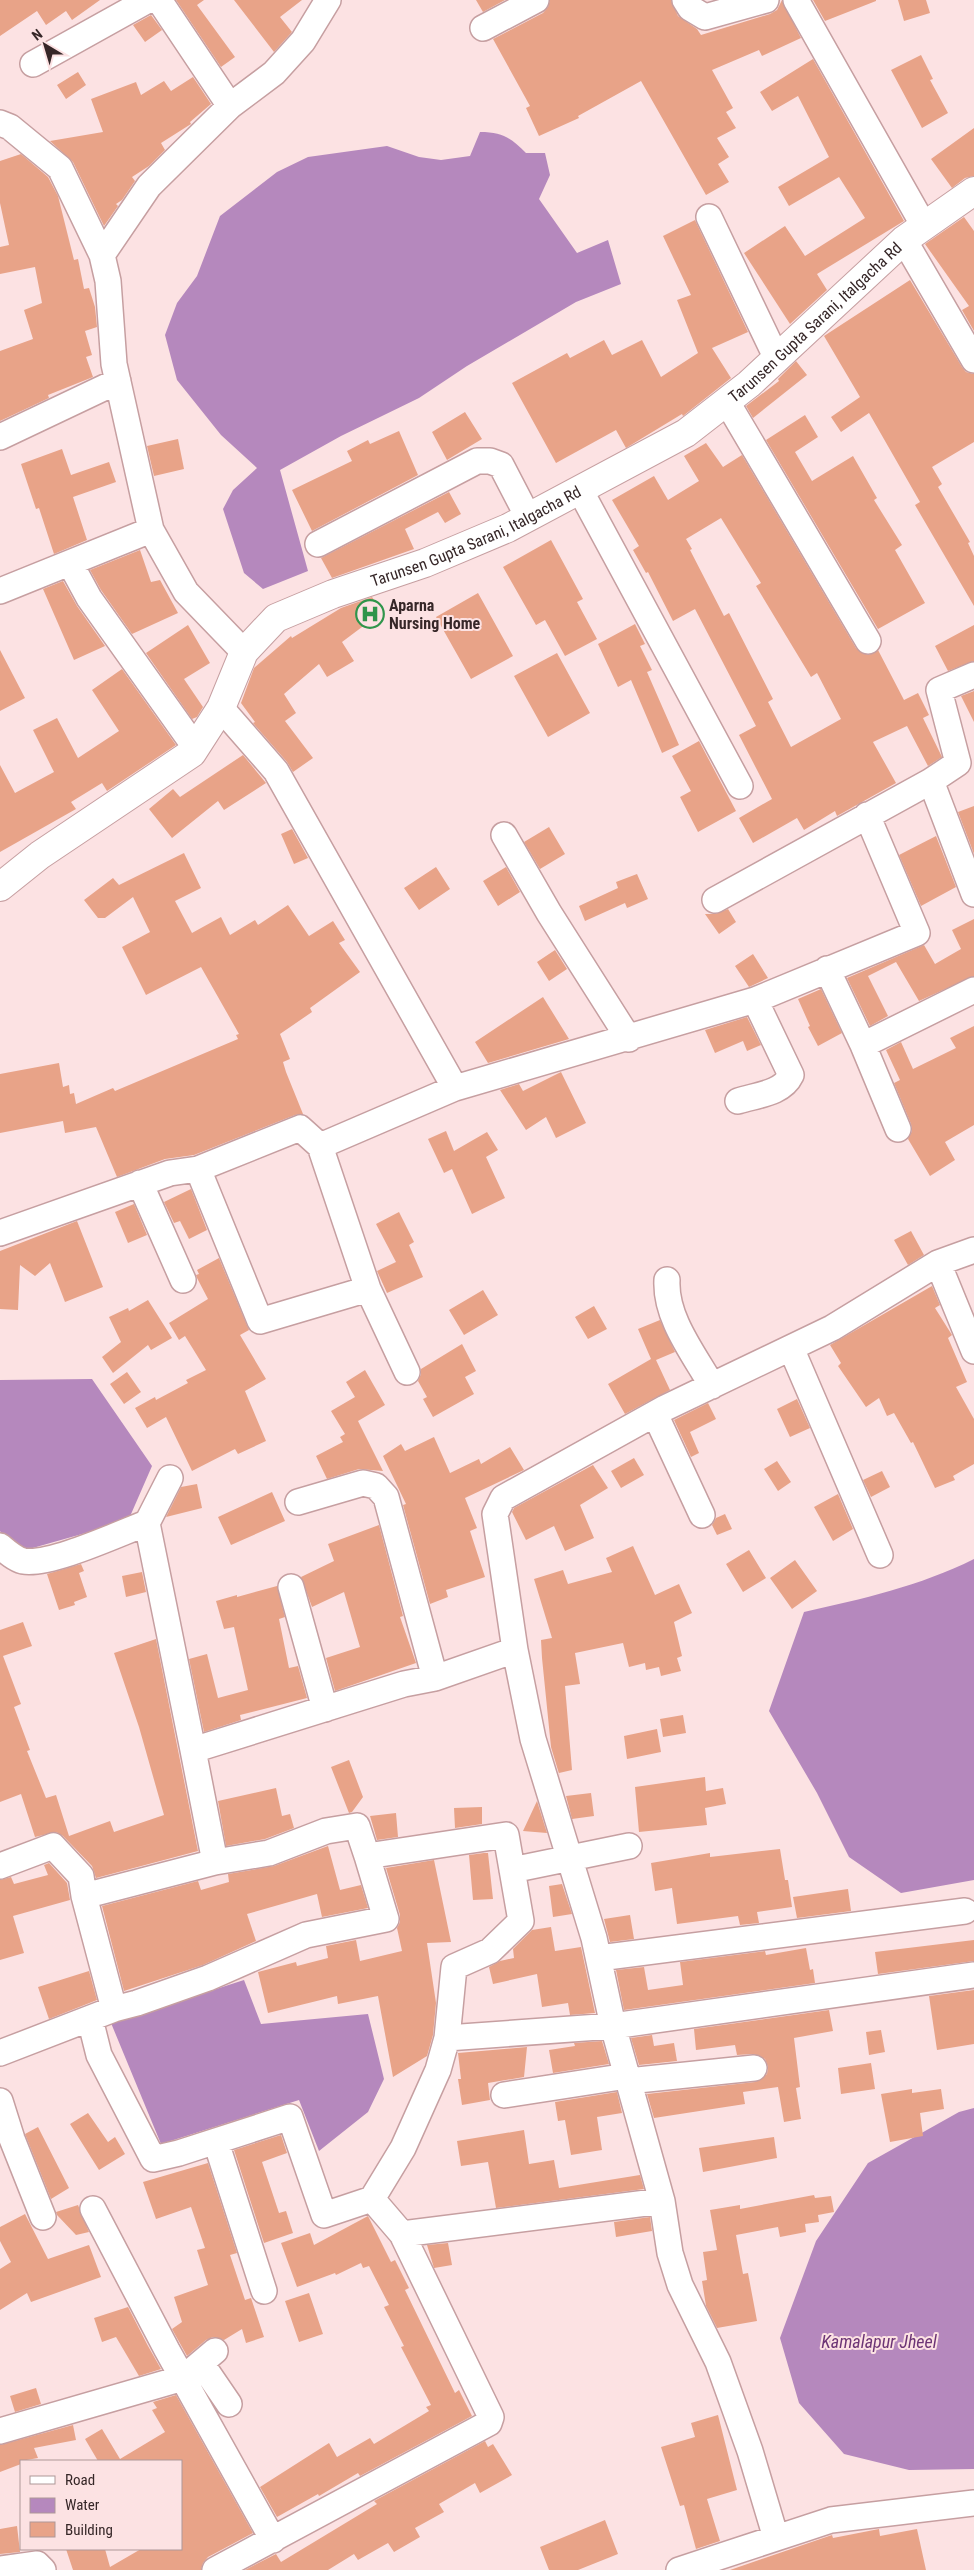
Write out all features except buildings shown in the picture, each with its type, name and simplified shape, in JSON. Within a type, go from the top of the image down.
[{"type":"street","points":[[33,64],[148,0]]},
{"type":"street","points":[[159,0],[230,106]]},
{"type":"street","points":[[102,255],[149,186],[230,106],[274,72],[303,41],[328,0]]},
{"type":"street","points":[[483,28],[536,0]]},
{"type":"street","points":[[685,0],[690,8],[706,17],[766,0]]},
{"type":"street","points":[[796,0],[914,233],[974,360]]},
{"type":"street","points":[[0,123],[10,128],[60,168],[102,255],[108,281],[114,364],[151,530],[186,592],[244,652]]},
{"type":"street","name":"Tarunsen Gupta Sarani, Italgacha Rd","points":[[0,887],[40,855],[192,753],[221,708],[244,652],[276,618],[333,594],[425,563],[528,518],[686,434],[777,359],[914,233],[974,191]]},
{"type":"street","points":[[710,217],[777,359]]},
{"type":"street","points":[[0,437],[118,381]]},
{"type":"street","points":[[727,402],[868,641]]},
{"type":"street","points":[[318,544],[477,461],[490,460],[501,465],[528,518]]},
{"type":"street","points":[[580,490],[740,786]]},
{"type":"street","points":[[0,591],[151,530]]},
{"type":"street","points":[[70,563],[89,598],[195,747]]},
{"type":"street","points":[[715,900],[931,781],[958,763],[939,690],[974,675]]},
{"type":"street","points":[[221,708],[276,771],[455,1088]]},
{"type":"street","points":[[931,781],[974,894]]},
{"type":"street","points":[[320,1146],[455,1088],[756,1000],[917,933],[867,815]]},
{"type":"street","points":[[504,835],[549,914],[629,1038]]},
{"type":"street","points":[[827,969],[863,1045],[898,1129]]},
{"type":"street","points":[[863,1045],[974,990]]},
{"type":"street","points":[[738,1101],[778,1089],[788,1082],[791,1075],[756,1000]]},
{"type":"street","points":[[0,1233],[170,1173],[198,1169],[300,1128],[320,1146],[368,1289],[407,1372]]},
{"type":"street","points":[[198,1169],[260,1321],[368,1289]]},
{"type":"street","points":[[140,1184],[183,1280]]},
{"type":"street","points":[[776,2538],[750,2451],[718,2362],[680,2285],[670,2253],[662,2201],[613,2026],[599,1958],[533,1739],[515,1650],[495,1514],[497,1505],[503,1498],[655,1414],[832,1328],[938,1263],[974,1250]]},
{"type":"street","points":[[938,1263],[974,1350]]},
{"type":"street","points":[[667,1280],[666,1295],[670,1310],[712,1386]]},
{"type":"street","points":[[791,1348],[880,1555]]},
{"type":"street","points":[[655,1414],[702,1515]]},
{"type":"street","points":[[170,1478],[147,1523],[215,1862]]},
{"type":"street","points":[[298,1502],[363,1483],[376,1486],[386,1497],[435,1678]]},
{"type":"street","points":[[0,1546],[22,1561],[34,1561],[68,1553],[147,1523]]},
{"type":"street","points":[[291,1587],[326,1709]]},
{"type":"street","points":[[193,1750],[404,1684],[435,1678],[515,1650]]},
{"type":"street","points":[[0,2053],[114,2008],[208,1978],[306,1935],[386,1919],[357,1826],[326,1831],[270,1853],[215,1862],[84,1896]]},
{"type":"street","points":[[90,2019],[99,2055],[153,2159],[179,2154],[290,2117],[324,2214],[372,2199],[403,2148],[438,2070],[447,2038],[454,1967],[490,1951],[521,1922],[506,1835],[367,1856]]},
{"type":"street","points":[[0,1866],[53,1846],[81,1876],[84,1896],[114,2008]]},
{"type":"street","points":[[512,1870],[629,1846]]},
{"type":"street","points":[[599,1958],[965,1911]]},
{"type":"street","points":[[447,2038],[613,2026],[974,1975]]},
{"type":"street","points":[[504,2095],[627,2078],[754,2068]]},
{"type":"street","points":[[0,2101],[12,2139],[43,2217]]},
{"type":"street","points":[[216,2142],[264,2291]]},
{"type":"street","points":[[215,2570],[489,2423],[490,2416],[402,2234],[372,2199]]},
{"type":"street","points":[[402,2234],[662,2201]]},
{"type":"street","points":[[93,2209],[229,2404]]},
{"type":"street","points":[[200,2364],[273,2540]]},
{"type":"street","points":[[0,2431],[200,2364]]},
{"type":"street","points":[[679,2570],[831,2520],[974,2503]]},
{"type":"street","points":[[0,2569],[37,2564],[43,2570]]},
{"type":"water","points":[[480,132],[495,133],[506,137],[516,143],[526,153],[545,153],[550,175],[539,199],[577,253],[608,240],[621,284],[576,302],[467,366],[419,398],[341,436],[280,470],[308,571],[263,589],[244,573],[223,509],[233,490],[257,468],[221,435],[177,380],[165,335],[177,303],[197,276],[220,216],[277,172],[308,157],[387,146],[419,157],[441,160],[470,156]]},
{"type":"water","points":[[92,1379],[152,1466],[128,1521],[15,1553],[0,1531],[0,1380]]},
{"type":"water","points":[[974,1559],[974,1880],[901,1893],[849,1857],[817,1793],[769,1711],[804,1612],[869,1597],[912,1584]]},
{"type":"water","points":[[244,1980],[261,2024],[368,2014],[384,2079],[368,2112],[319,2151],[299,2100],[161,2144],[111,2023]]},
{"type":"water","name":"Kamalapur Jheel","points":[[974,2108],[974,2469],[909,2470],[844,2454],[799,2403],[780,2338],[816,2241],[868,2163],[959,2112]]},
{"type":"place","name":"Aparna Nursing Home","points":[[370,614]]}]
